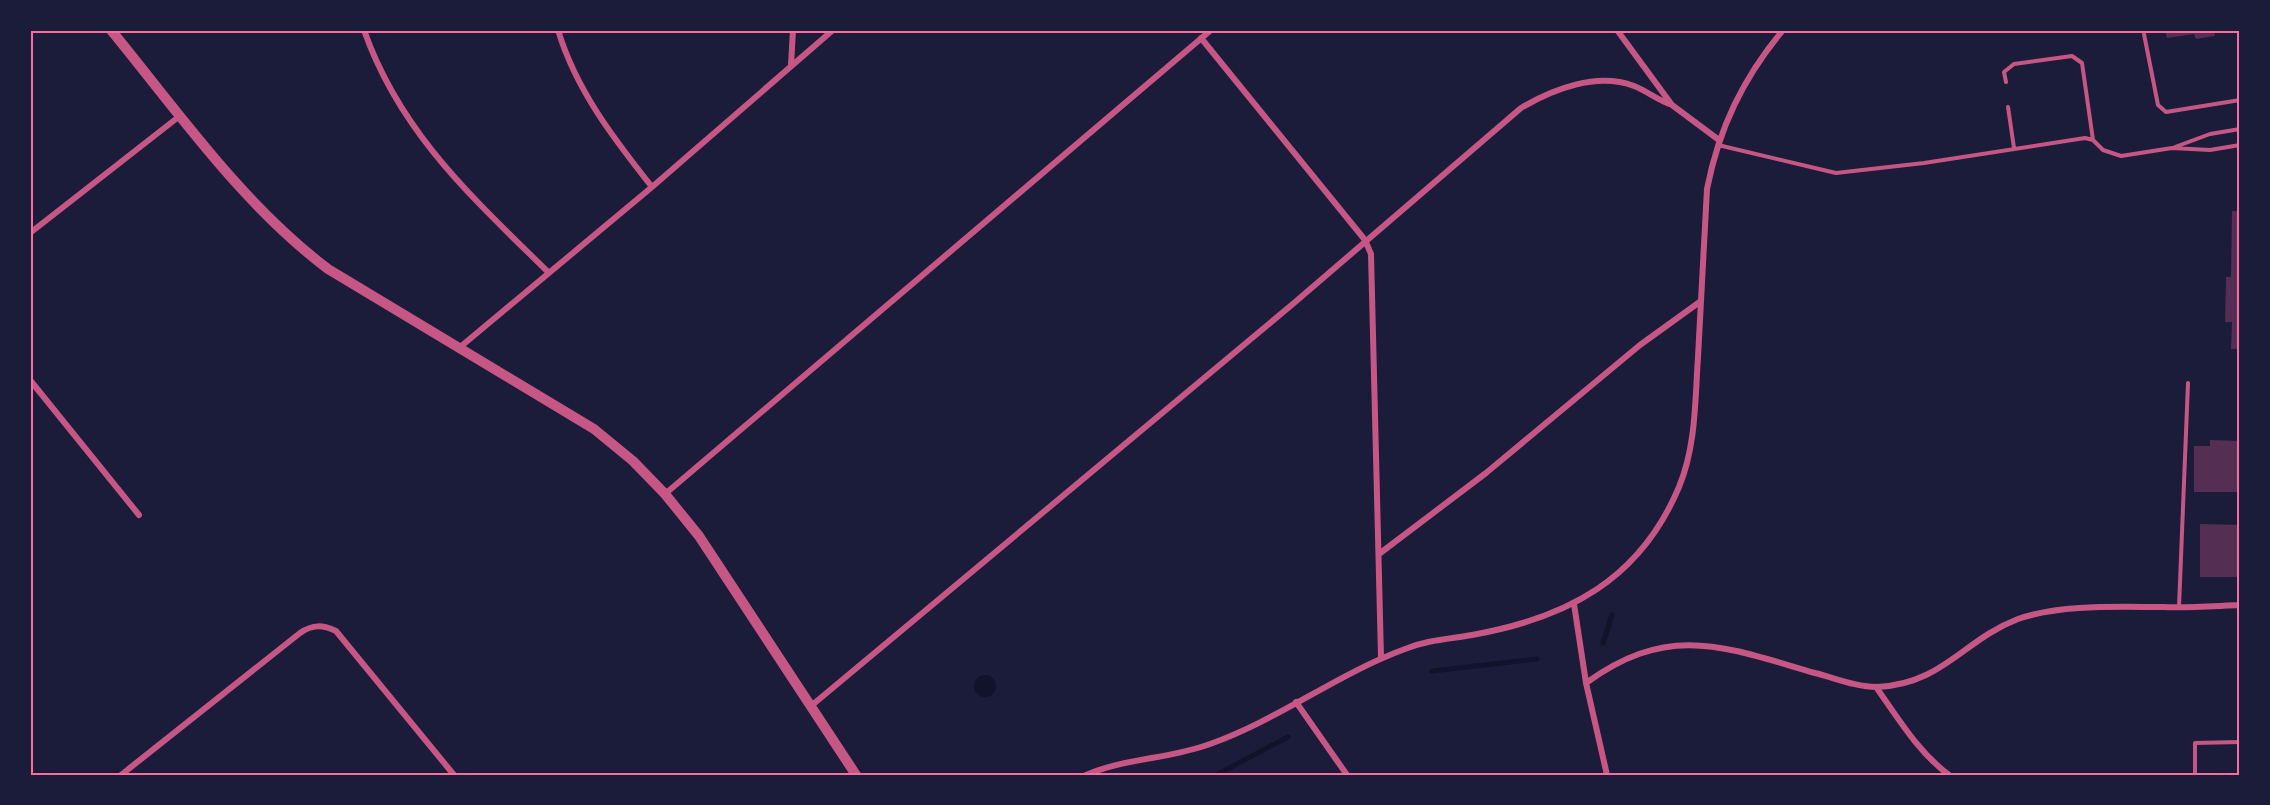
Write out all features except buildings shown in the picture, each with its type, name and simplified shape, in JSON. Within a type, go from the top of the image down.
[{"type":"street","points":[[111,30],[252,201],[296,245],[328,269],[594,429],[633,461],[665,494],[699,536],[856,775]]},
{"type":"street","points":[[364,30],[386,82],[432,153],[457,182],[548,272]]},
{"type":"street","points":[[558,30],[591,104],[652,187]]},
{"type":"street","points":[[792,66],[794,30]]},
{"type":"street","points":[[459,348],[652,187],[833,30]]},
{"type":"street","points":[[665,494],[1211,30]]},
{"type":"street","points":[[1617,30],[1672,105]]},
{"type":"street","points":[[1086,775],[1126,762],[1176,754],[1209,745],[1244,730],[1381,657],[1431,640],[1513,626],[1574,604],[1608,582],[1628,564],[1650,539],[1679,487],[1692,442],[1707,189],[1718,142],[1747,78],[1783,30]]},
{"type":"street","points":[[1201,38],[1365,240],[1371,254],[1381,657]]},
{"type":"street","points":[[811,706],[1521,108],[1561,88],[1605,82],[1632,85],[1672,105],[1718,142]]},
{"type":"street","points":[[30,233],[181,115]]},
{"type":"street","points":[[1379,554],[1486,473],[1640,345],[1701,301]]},
{"type":"street","points":[[30,380],[139,515]]},
{"type":"street","points":[[1574,604],[1586,682],[1606,775]]},
{"type":"street","points":[[1586,682],[1606,668],[1643,652],[1675,645],[1699,644],[1724,647],[1863,686],[1876,687],[1919,679],[1940,670],[1981,640],[2020,619],[2063,611],[2111,606],[2240,605]]},
{"type":"street","points":[[121,775],[300,633],[309,627],[325,626],[336,631],[454,775]]},
{"type":"street","points":[[1876,687],[1918,746],[1932,762],[1949,775]]},
{"type":"street","points":[[1296,702],[1347,775]]},
{"type":"lane","points":[[2144,34],[2158,105],[2166,112],[2240,100]]},
{"type":"lane","points":[[2006,82],[2004,72],[2014,64],[2072,56],[2078,58],[2082,63],[2093,140]]},
{"type":"lane","points":[[2008,106],[2014,148]]},
{"type":"lane","points":[[2172,148],[2210,134],[2240,129]]},
{"type":"lane","points":[[1718,142],[1836,173],[1924,163],[2085,138],[2093,140],[2114,155],[2172,148],[2210,150],[2240,145]]},
{"type":"lane","points":[[2179,607],[2188,382]]},
{"type":"lane","points":[[2195,775],[2195,743],[2240,742]]},
{"type":"shaded area","points":[[985,675],[993,678],[996,686],[993,694],[985,697],[977,694],[974,686],[977,678]]},
{"type":"waterway","points":[[1603,643],[1612,615]]},
{"type":"waterway","points":[[1432,671],[1537,659]]},
{"type":"waterway","points":[[1216,775],[1288,737]]}]
